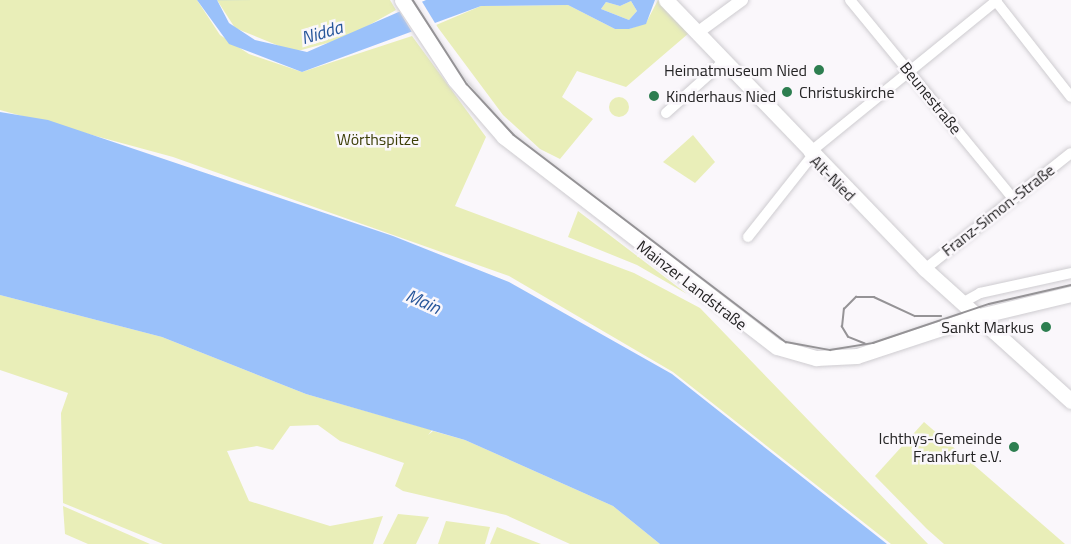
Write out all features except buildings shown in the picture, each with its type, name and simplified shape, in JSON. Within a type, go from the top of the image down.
[{"type":"main road","name":"Mainzer Landstraße","points":[[402,0],[469,99],[524,155],[777,347],[802,356],[846,358],[924,337],[975,317],[1071,294]]},
{"type":"main road","name":"Alt-Nied","points":[[666,0],[810,155],[925,269],[975,317],[1071,401]]},
{"type":"street","points":[[694,30],[742,0]]},
{"type":"street","name":"Beunestraße","points":[[850,0],[1012,197]]},
{"type":"street","points":[[748,237],[810,155],[908,70],[996,0],[1071,97]]},
{"type":"street","points":[[666,113],[723,62]]},
{"type":"street","name":"Franz-Simon-Straße","points":[[925,269],[1012,197],[1071,153]]},
{"type":"street","points":[[962,303],[980,293],[1071,273]]},
{"type":"green space","name":"Wörthspitze","points":[[0,0],[197,0],[220,35],[249,54],[302,72],[412,36],[486,137],[455,206],[634,273],[700,308],[928,544],[891,544],[673,372],[509,276],[173,157],[0,110]]},
{"type":"green space","points":[[217,0],[390,0],[396,10],[346,38],[294,52],[235,28]]},
{"type":"green space","points":[[658,0],[689,33],[626,87],[577,71],[562,97],[593,119],[560,159],[540,149],[503,115],[436,25],[481,6],[568,5],[615,29],[629,29],[646,23]]},
{"type":"green space","points":[[631,1],[637,11],[629,20],[601,9],[606,2],[620,6]]},
{"type":"green space","points":[[619,97],[626,100],[629,107],[626,114],[619,117],[612,114],[609,107],[612,100]]},
{"type":"green space","points":[[693,135],[715,162],[695,183],[663,162]]},
{"type":"green space","points":[[578,211],[687,294],[637,265],[568,237]]},
{"type":"green space","points":[[0,295],[162,337],[306,394],[432,430],[428,435],[433,431],[465,440],[613,506],[660,544],[570,544],[506,515],[403,491],[395,486],[404,463],[340,441],[318,425],[290,426],[273,450],[257,446],[227,451],[249,501],[330,526],[383,516],[373,544],[163,544],[63,503],[61,413],[68,393],[0,370]]},
{"type":"green space","points":[[924,422],[1065,544],[944,544],[875,476]]},
{"type":"green space","points":[[63,506],[150,544],[88,544],[65,534]]},
{"type":"green space","points":[[398,514],[429,517],[416,544],[383,544]]},
{"type":"green space","points":[[446,521],[490,527],[485,544],[438,544]]},
{"type":"green space","points":[[497,527],[541,544],[490,544]]},
{"type":"water","points":[[197,0],[217,0],[229,23],[255,40],[307,52],[426,0],[655,0],[646,24],[629,29],[615,29],[568,5],[481,6],[302,72],[229,44]],"holes":[[[631,1],[637,11],[629,20],[601,9],[606,2],[620,6]]]},
{"type":"water","name":"Main","points":[[0,112],[48,120],[393,236],[509,282],[672,374],[887,544],[660,544],[613,506],[465,440],[306,394],[162,337],[0,295]]},
{"type":"pier","points":[[421,0],[438,28],[415,37],[396,6]]},
{"type":"tram line","points":[[413,0],[467,84],[514,135],[786,342],[830,350],[873,343],[989,304],[1071,285]]},
{"type":"tram line","points":[[865,344],[848,337],[842,327],[844,309],[856,297],[874,297],[915,316],[941,316]]},
{"type":"place","name":"Heimatmuseum Nied","points":[[819,70]]},
{"type":"place","name":"Christuskirche","points":[[787,92]]},
{"type":"place","name":"Kinderhaus Nied","points":[[654,96]]},
{"type":"place","name":"Sankt Markus","points":[[1046,327]]},
{"type":"place","name":"Ichthys-Gemeinde Frankfurt e.V.","points":[[1014,447]]},
{"type":"water label","name":"Nidda","points":[[322,33]]}]
